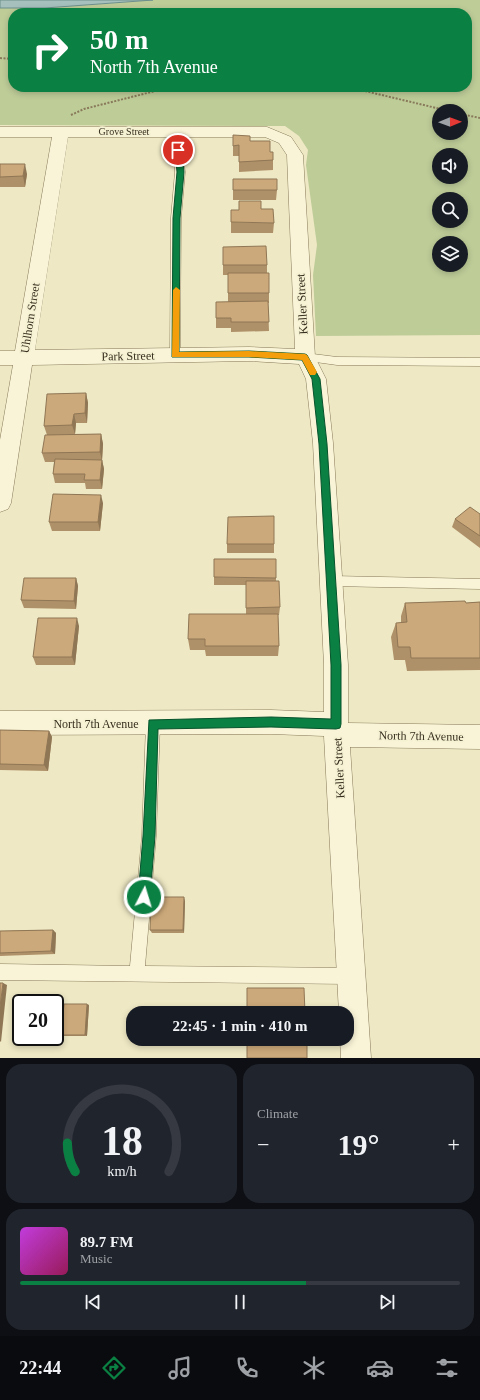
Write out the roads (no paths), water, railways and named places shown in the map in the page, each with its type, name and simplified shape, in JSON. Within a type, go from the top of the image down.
[{"type":"street","name":"Grove Street","points":[[0,132],[176,131],[272,133]]},
{"type":"street","name":"Uhlhorn Street","points":[[0,503],[61,132]]},
{"type":"street","name":"Keller Street","points":[[272,133],[285,140],[295,155],[305,357],[316,379],[323,444],[336,665],[337,730],[356,1058]]},
{"type":"street","name":"Park Street","points":[[0,358],[249,354],[305,357]]},
{"type":"street","name":"North 7th Avenue","points":[[0,723],[152,724],[271,722],[337,730],[480,737]]},
{"type":"lane","points":[[175,355],[176,218],[180,172],[176,131]]},
{"type":"lane","points":[[305,357],[337,361],[480,362]]},
{"type":"lane","points":[[331,581],[480,584]]},
{"type":"lane","points":[[137,974],[149,836],[152,724]]},
{"type":"lane","points":[[0,972],[351,976]]},
{"type":"water","points":[[0,0],[153,0],[45,8],[0,8]]}]
